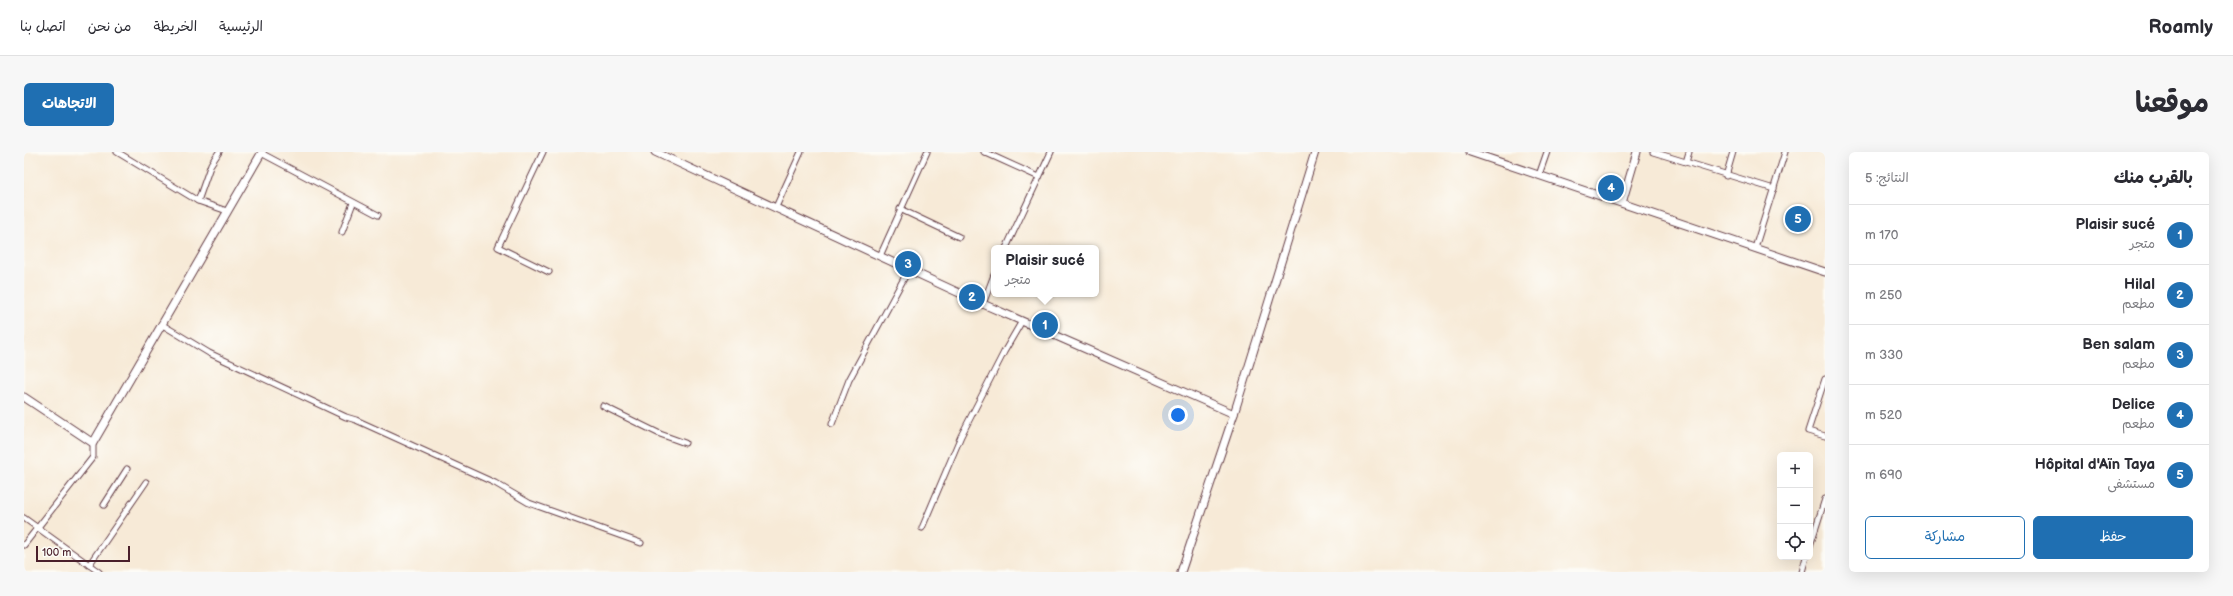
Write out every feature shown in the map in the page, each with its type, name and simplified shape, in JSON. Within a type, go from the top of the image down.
[{"type":"main road","points":[[24,397],[93,443],[262,152]]},
{"type":"main road","points":[[655,152],[983,304],[1234,414]]},
{"type":"main road","points":[[1181,572],[1234,414],[1315,152]]},
{"type":"main road","points":[[1470,152],[1825,272]]},
{"type":"main road","points":[[1622,203],[1637,152]]},
{"type":"street","points":[[117,152],[198,201],[227,211]]},
{"type":"street","points":[[198,201],[211,164],[219,152]]},
{"type":"street","points":[[262,152],[353,203],[378,215]]},
{"type":"street","points":[[543,152],[498,247],[549,272]]},
{"type":"street","points":[[776,207],[801,152]]},
{"type":"street","points":[[880,256],[927,152]]},
{"type":"street","points":[[984,152],[1039,177]]},
{"type":"street","points":[[1007,245],[1051,152]]},
{"type":"street","points":[[1539,175],[1547,152]]},
{"type":"street","points":[[1653,152],[1726,176],[1774,189]]},
{"type":"street","points":[[1686,162],[1689,152]]},
{"type":"street","points":[[1726,176],[1733,152]]},
{"type":"street","points":[[1755,248],[1785,152]]},
{"type":"street","points":[[342,232],[353,203]]},
{"type":"street","points":[[900,209],[960,237]]},
{"type":"street","points":[[832,424],[849,380],[909,269]]},
{"type":"street","points":[[983,304],[991,283]]},
{"type":"street","points":[[922,528],[961,436],[1004,352],[1022,321]]},
{"type":"street","points":[[161,324],[209,352],[346,417],[356,420],[495,483],[529,503],[641,543]]},
{"type":"street","points":[[1825,379],[1808,431],[1825,436]]},
{"type":"street","points":[[603,406],[685,443]]},
{"type":"street","points":[[24,545],[93,457],[93,443]]},
{"type":"street","points":[[104,506],[127,468]]},
{"type":"street","points":[[90,565],[146,482]]},
{"type":"street","points":[[1813,537],[1825,499]]},
{"type":"street","points":[[24,518],[99,572]]},
{"type":"street","points":[[1802,572],[1805,560]]},
{"type":"place","name":"Delice","points":[[1611,188]]},
{"type":"place","name":"Hôpital d'Aïn Taya","points":[[1798,219]]},
{"type":"place","name":"Ben salam","points":[[908,264]]},
{"type":"place","name":"Hilal","points":[[972,297]]},
{"type":"place","name":"Plaisir sucé","points":[[1045,325]]}]
